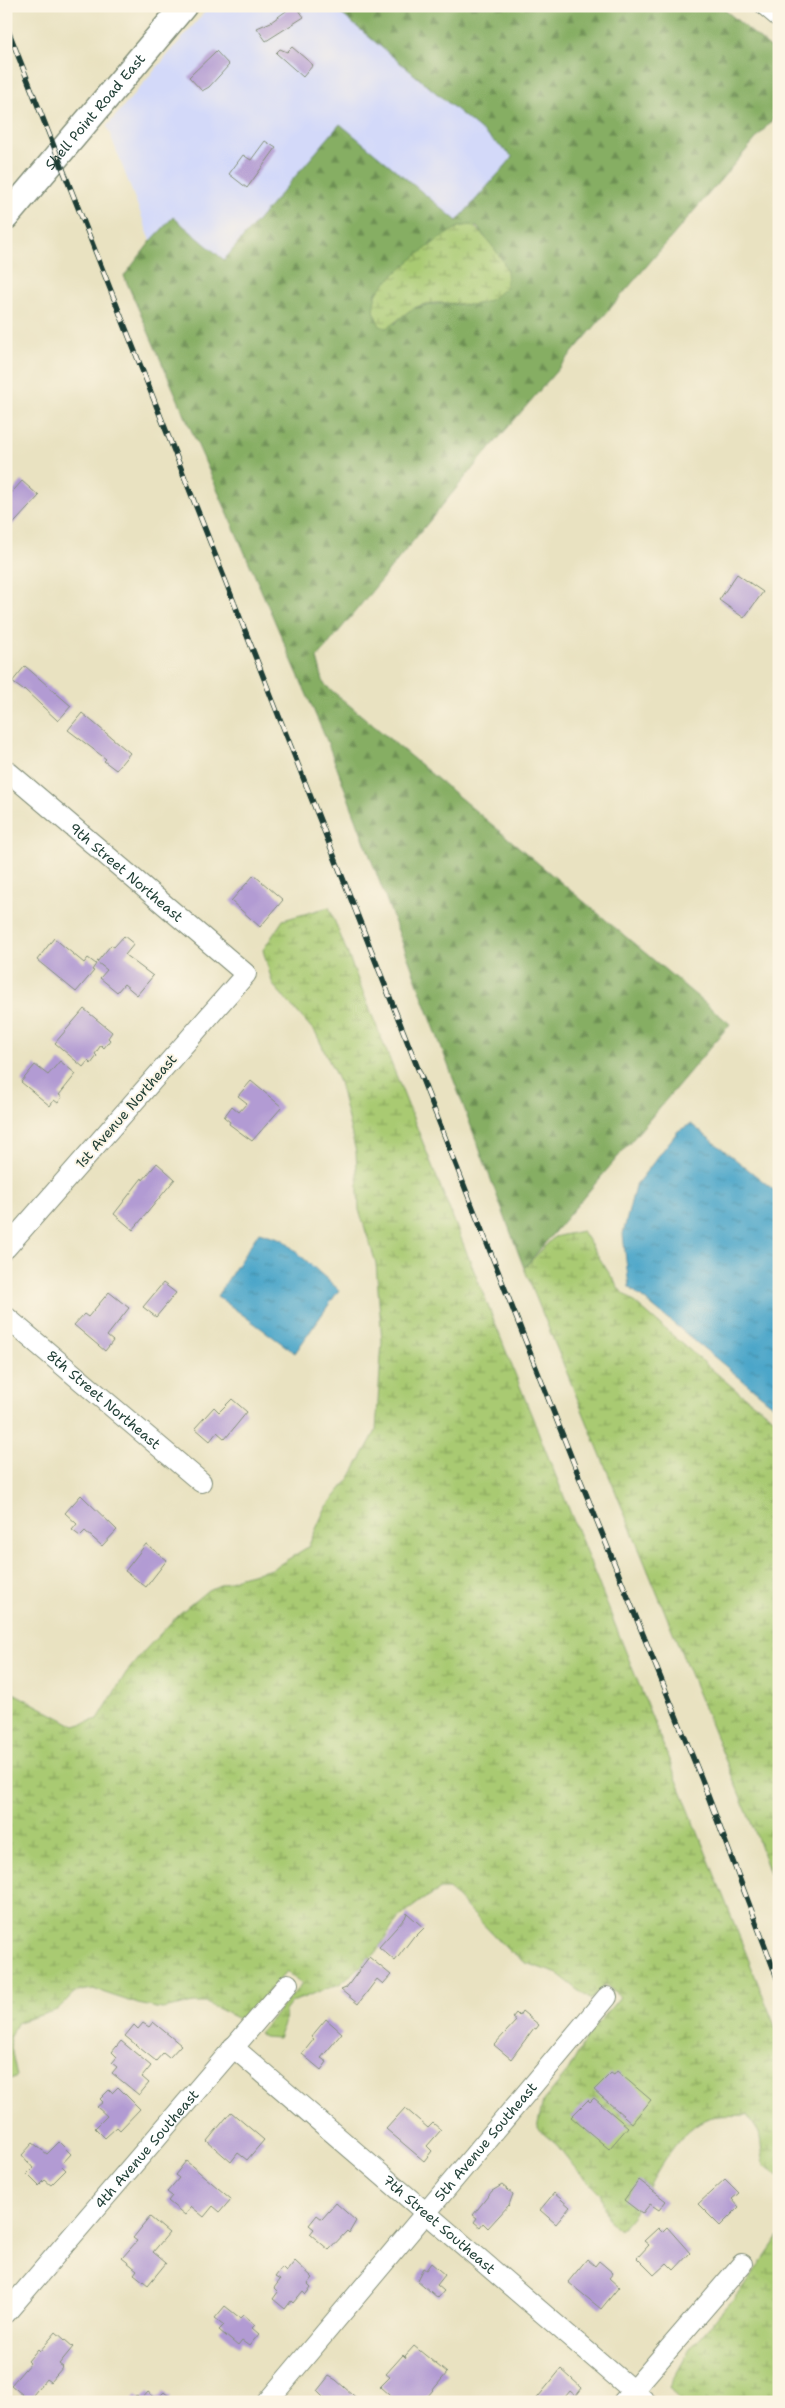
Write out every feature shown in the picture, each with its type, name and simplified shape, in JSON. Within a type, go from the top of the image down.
[{"type":"street","name":"Shell Point Road East","points":[[7,211],[184,6]]},
{"type":"street","points":[[766,6],[779,17]]},
{"type":"street","name":"9th Street Northeast","points":[[6,770],[246,974]]},
{"type":"street","name":"1st Avenue Northeast","points":[[6,1248],[246,974]]},
{"type":"street","name":"8th Street Northeast","points":[[6,1317],[201,1482]]},
{"type":"street","name":"4th Avenue Southeast","points":[[6,2313],[288,1984]]},
{"type":"street","name":"5th Avenue Southeast","points":[[267,2402],[607,1997]]},
{"type":"street","name":"7th Street Southeast","points":[[233,2048],[426,2213],[634,2398]]},
{"type":"street","points":[[634,2398],[742,2264]]},
{"type":"shaded area","points":[[210,6],[332,6],[513,157],[457,222],[340,125],[224,260],[174,217],[151,241],[107,126]]},
{"type":"green space","points":[[332,6],[720,6],[779,55],[779,112],[473,468],[317,658],[324,684],[730,1024],[524,1268],[327,741],[124,276],[151,241],[173,217],[224,260],[340,124],[457,221],[513,157]],"holes":[[[460,226],[477,227],[507,271],[468,305],[438,304],[419,307],[402,316],[395,324],[410,262]]]},
{"type":"green space","points":[[470,225],[486,238],[502,259],[507,271],[506,287],[494,297],[484,302],[465,305],[435,303],[422,305],[412,309],[386,328],[380,326],[374,308],[376,296],[380,289],[400,269],[427,248],[459,227]]},
{"type":"green space","points":[[329,907],[779,2036],[779,2176],[764,2165],[759,2132],[748,2115],[710,2117],[695,2126],[674,2146],[635,2212],[620,2230],[608,2220],[600,2193],[575,2168],[557,2145],[537,2128],[543,2101],[568,2071],[587,2037],[620,1997],[605,1984],[591,2000],[558,1974],[526,1963],[509,1951],[449,1889],[441,1889],[399,1917],[375,1954],[339,1984],[292,2002],[285,2011],[284,2024],[278,2038],[264,2037],[259,2033],[302,1984],[287,1971],[243,2021],[206,2003],[194,2003],[162,2009],[138,2004],[93,1989],[75,1992],[57,2010],[18,2022],[9,2038],[17,2076],[6,2082],[6,1689],[75,1726],[98,1719],[126,1673],[145,1650],[179,1614],[208,1590],[240,1577],[272,1569],[308,1547],[325,1509],[350,1478],[376,1431],[382,1341],[376,1263],[359,1210],[356,1152],[339,1082],[316,1033],[273,985],[263,950],[283,920]]},
{"type":"green space","points":[[582,1231],[620,1290],[737,1391],[776,1419],[779,1434],[779,1899],[757,1837],[524,1268],[554,1237]]},
{"type":"green space","points":[[779,2236],[779,2402],[680,2402],[669,2387],[690,2349],[742,2289]]},
{"type":"water","points":[[691,1124],[779,1194],[779,1410],[629,1287],[623,1234],[635,1186],[678,1131]]},
{"type":"water","points":[[259,1232],[282,1239],[339,1290],[295,1353],[217,1296]]},
{"type":"building","points":[[293,6],[296,6],[304,17],[266,41],[257,28],[271,22]]},
{"type":"building","points":[[292,47],[313,65],[303,77],[276,53],[280,49],[287,52]]},
{"type":"building","points":[[216,51],[229,65],[209,87],[202,91],[189,77]]},
{"type":"building","points":[[265,141],[276,148],[247,188],[229,174],[243,155],[251,160]]},
{"type":"building","points":[[22,481],[39,496],[6,532],[6,499]]},
{"type":"building","points":[[737,574],[763,592],[744,618],[719,600]]},
{"type":"building","points":[[25,666],[71,706],[58,721],[24,689],[12,682]]},
{"type":"building","points":[[82,713],[130,753],[116,770],[104,761],[106,759],[68,730]]},
{"type":"building","points":[[254,875],[283,900],[260,927],[231,901]]},
{"type":"building","points":[[124,936],[134,944],[125,955],[153,976],[137,995],[124,984],[117,992],[100,978],[107,970],[97,962],[111,945],[114,947]]},
{"type":"building","points":[[54,938],[84,963],[88,958],[96,964],[92,970],[94,971],[76,992],[37,960]]},
{"type":"building","points":[[84,1009],[112,1032],[108,1038],[110,1040],[104,1048],[101,1045],[95,1054],[97,1056],[91,1064],[88,1061],[83,1067],[55,1043]]},
{"type":"building","points":[[60,1061],[76,1074],[59,1095],[62,1097],[58,1103],[54,1100],[50,1106],[21,1082],[35,1065],[48,1075]]},
{"type":"building","points":[[251,1081],[282,1107],[252,1141],[229,1124],[230,1122],[224,1117],[232,1106],[239,1112],[247,1103],[238,1096]]},
{"type":"building","points":[[157,1163],[175,1179],[133,1230],[114,1214],[142,1178],[143,1180]]},
{"type":"building","points":[[163,1283],[176,1293],[156,1317],[143,1307]]},
{"type":"building","points":[[109,1292],[129,1308],[107,1336],[113,1341],[105,1351],[74,1325],[84,1314],[88,1317]]},
{"type":"building","points":[[232,1399],[247,1412],[225,1439],[217,1432],[210,1441],[195,1428],[214,1407],[219,1412]]},
{"type":"building","points":[[81,1495],[117,1530],[102,1546],[85,1531],[80,1536],[72,1530],[77,1524],[65,1513]]},
{"type":"building","points":[[146,1544],[167,1560],[146,1587],[125,1571]]},
{"type":"building","points":[[407,1913],[424,1928],[414,1936],[395,1961],[379,1947],[405,1918]]},
{"type":"building","points":[[369,1957],[391,1975],[383,1984],[377,1979],[358,2004],[341,1990],[346,1988]]},
{"type":"building","points":[[522,2011],[539,2025],[536,2029],[534,2028],[511,2059],[494,2045],[516,2021],[512,2018],[516,2013],[519,2016]]},
{"type":"building","points":[[326,2019],[342,2033],[321,2058],[327,2062],[321,2070],[302,2054],[314,2039],[311,2037]]},
{"type":"building","points":[[153,2022],[181,2045],[169,2058],[163,2053],[156,2061],[125,2036],[134,2025],[138,2029],[143,2023],[149,2027]]},
{"type":"building","points":[[121,2041],[151,2066],[142,2077],[149,2083],[139,2095],[112,2073],[117,2067],[112,2063],[117,2057],[112,2052]]},
{"type":"building","points":[[617,2071],[651,2100],[632,2123],[594,2090],[611,2073],[614,2075]]},
{"type":"building","points":[[118,2087],[140,2109],[120,2130],[117,2127],[105,2138],[95,2128],[107,2116],[97,2107],[103,2102],[100,2099],[109,2090],[112,2093]]},
{"type":"building","points":[[594,2098],[628,2127],[609,2149],[571,2117],[588,2100],[590,2102]]},
{"type":"building","points":[[405,2108],[428,2128],[433,2123],[441,2130],[427,2146],[432,2151],[424,2161],[386,2129]]},
{"type":"building","points":[[231,2112],[264,2140],[247,2160],[238,2153],[231,2162],[207,2141]]},
{"type":"building","points":[[59,2142],[71,2154],[61,2165],[66,2170],[51,2185],[45,2180],[39,2186],[27,2174],[33,2168],[22,2155],[33,2143],[47,2154]]},
{"type":"building","points":[[186,2161],[231,2199],[220,2212],[213,2206],[204,2217],[192,2207],[185,2215],[168,2201],[172,2196],[167,2192],[179,2178],[175,2175]]},
{"type":"building","points":[[725,2179],[739,2193],[732,2199],[739,2207],[720,2226],[698,2204]]},
{"type":"building","points":[[639,2180],[666,2201],[659,2210],[650,2204],[642,2214],[624,2200]]},
{"type":"building","points":[[502,2185],[513,2194],[509,2205],[488,2228],[483,2223],[480,2227],[474,2222],[477,2218],[473,2215],[492,2191]]},
{"type":"building","points":[[554,2193],[570,2207],[556,2224],[540,2210]]},
{"type":"building","points":[[336,2203],[356,2221],[349,2233],[347,2231],[329,2250],[310,2234],[314,2229],[309,2225],[317,2215],[322,2219]]},
{"type":"building","points":[[150,2217],[169,2233],[153,2252],[166,2263],[148,2285],[134,2274],[137,2270],[122,2258],[137,2241],[133,2238]]},
{"type":"building","points":[[667,2227],[690,2253],[674,2270],[667,2263],[654,2275],[637,2258],[649,2245],[644,2241],[658,2228],[662,2232]]},
{"type":"building","points":[[587,2259],[595,2266],[599,2261],[613,2273],[609,2278],[619,2287],[601,2309],[568,2282]]},
{"type":"building","points":[[295,2261],[313,2278],[308,2284],[311,2287],[306,2294],[303,2291],[285,2309],[273,2299],[278,2292],[274,2288],[280,2280],[275,2277],[282,2268],[286,2272]]},
{"type":"building","points":[[431,2263],[445,2275],[437,2285],[444,2291],[438,2298],[417,2280],[423,2268],[426,2270]]},
{"type":"building","points":[[225,2306],[240,2318],[243,2315],[255,2325],[252,2328],[259,2334],[249,2346],[242,2341],[238,2346],[219,2330],[224,2325],[215,2318]]},
{"type":"building","points":[[56,2332],[73,2347],[59,2364],[63,2367],[50,2382],[46,2379],[29,2400],[11,2385],[30,2363],[28,2361],[38,2349],[40,2351]]},
{"type":"building","points":[[414,2346],[447,2373],[423,2402],[397,2402],[380,2387],[390,2377],[386,2374],[403,2355],[406,2358],[405,2356]]},
{"type":"building","points":[[561,2369],[582,2388],[576,2396],[570,2391],[561,2402],[534,2402]]},
{"type":"building","points":[[329,2376],[361,2402],[328,2402],[317,2391]]},
{"type":"building","points":[[148,2392],[157,2399],[164,2392],[171,2398],[168,2402],[130,2402],[136,2395],[141,2400]]},
{"type":"railway","points":[[6,25],[578,1474],[702,1780],[779,1983]]}]
